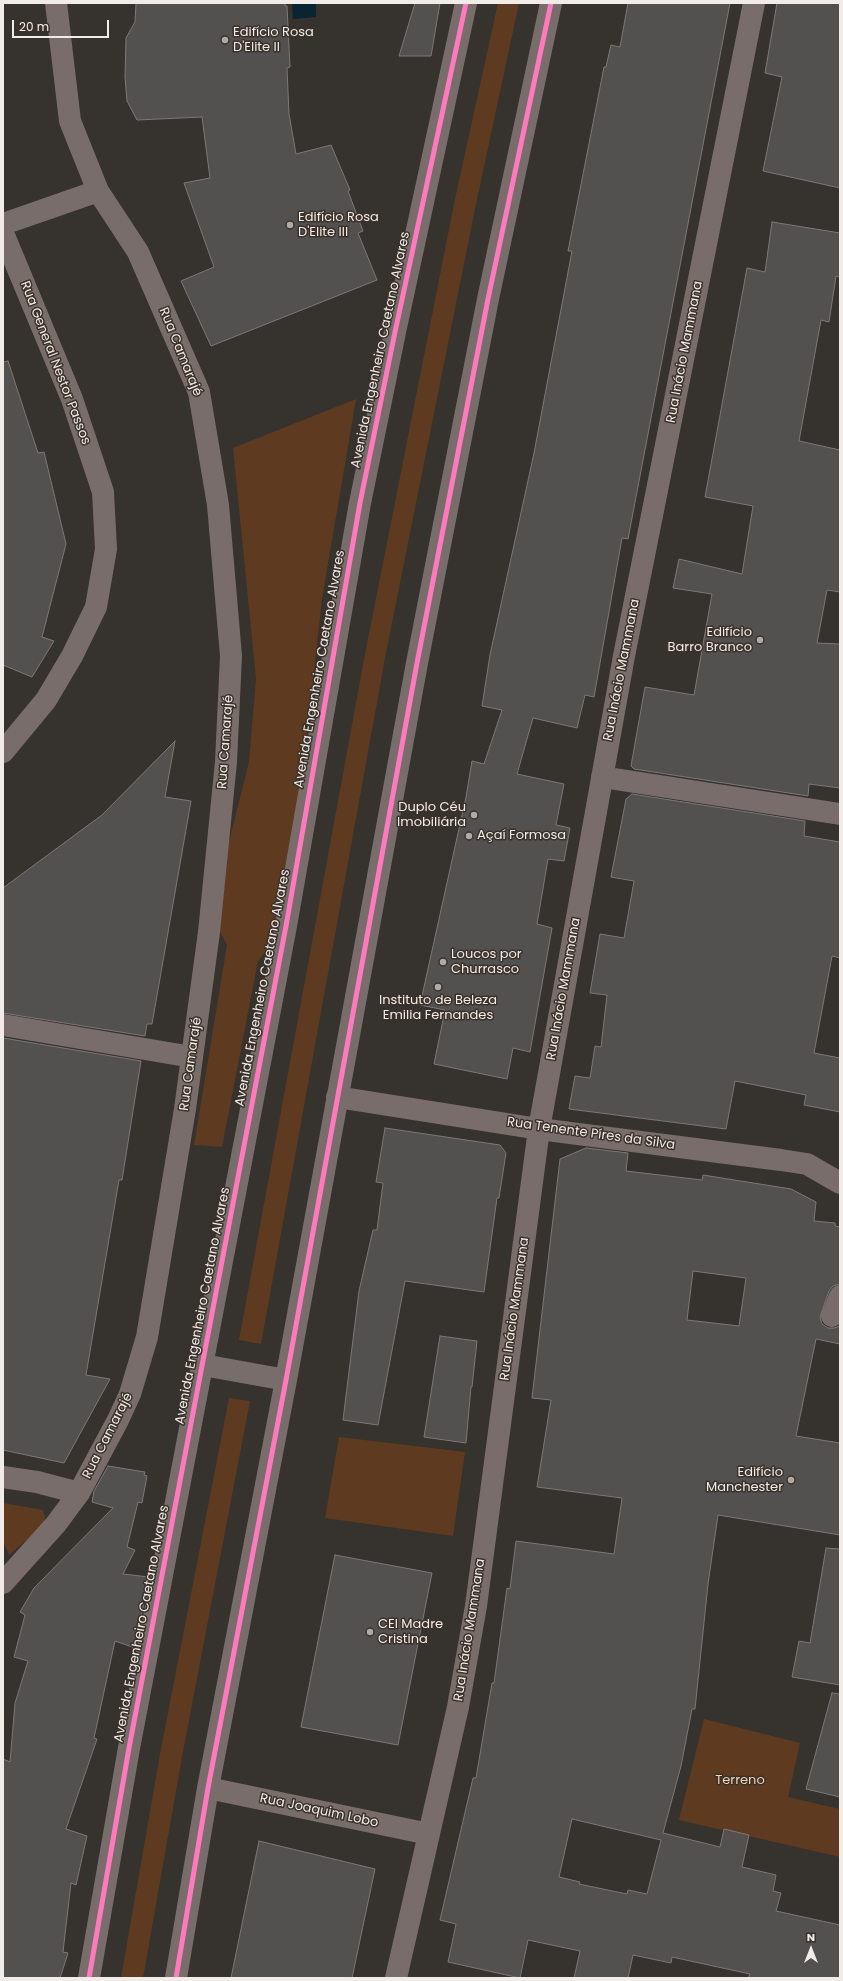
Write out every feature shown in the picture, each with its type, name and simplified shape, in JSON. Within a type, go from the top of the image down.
[{"type":"street","name":"Rua Camarajé","points":[[3,1582],[56,1524],[79,1493],[118,1420],[130,1394],[147,1337],[192,1058],[209,932],[226,755],[230,656],[218,505],[199,392],[138,252],[98,191],[70,121],[56,3]]},
{"type":"street","name":"Avenida Engenheiro Caetano Alvares","points":[[89,1978],[129,1748],[286,926],[360,503],[395,332],[466,3]]},
{"type":"street","points":[[176,1978],[208,1788],[286,1380],[417,663],[488,299],[551,3]]},
{"type":"street","name":"Rua Inácio Mammana","points":[[396,1978],[458,1707],[476,1606],[539,1129],[624,656],[754,3]]},
{"type":"street","points":[[3,224],[98,191]]},
{"type":"street","name":"Rua General Nestor Passos","points":[[3,233],[72,399],[103,492],[106,549],[96,607],[76,649],[46,700],[3,752]]},
{"type":"street","points":[[602,777],[840,814]]},
{"type":"street","points":[[3,1025],[192,1058]]},
{"type":"street","name":"Rua Tenente Píres da Silva","points":[[337,1097],[539,1129],[807,1164],[840,1182]]},
{"type":"street","points":[[832,1316],[840,1296]]},
{"type":"street","points":[[203,1366],[286,1380]]},
{"type":"street","points":[[3,1477],[37,1482],[79,1493]]},
{"type":"street","name":"Rua Joaquim Lobo","points":[[208,1788],[429,1834]]},
{"type":"green space","points":[[498,3],[519,3],[476,204],[385,658],[261,1344],[239,1340],[365,654],[455,199]]},
{"type":"green space","points":[[356,399],[322,599],[286,926],[258,961],[222,1147],[194,1145],[227,945],[211,914],[249,762],[256,679],[233,448]]},
{"type":"green space","points":[[229,1398],[250,1401],[182,1757],[143,1978],[121,1978],[160,1754]]},
{"type":"green space","points":[[339,1437],[465,1452],[453,1536],[325,1518]]},
{"type":"green space","points":[[3,1503],[43,1510],[45,1518],[44,1525],[9,1555],[3,1541]]},
{"type":"green space","name":"Terreno","points":[[704,1719],[800,1743],[788,1797],[840,1809],[840,1857],[679,1820]]},
{"type":"water","points":[[292,3],[316,3],[316,17],[293,19]]},
{"type":"building","points":[[136,3],[285,3],[285,6],[287,6],[290,67],[287,68],[289,114],[296,154],[331,145],[350,190],[348,191],[363,231],[358,233],[377,280],[211,346],[181,281],[214,267],[184,183],[210,178],[202,117],[137,120],[127,101],[125,77],[126,38],[135,22]]},
{"type":"building","points":[[415,3],[440,3],[431,56],[399,56]]},
{"type":"building","points":[[628,3],[730,3],[628,539],[622,538],[594,697],[585,695],[577,728],[533,718],[517,774],[564,784],[556,825],[570,828],[564,861],[548,859],[537,924],[552,928],[530,1052],[513,1048],[507,1079],[434,1064],[445,1010],[420,1005],[466,797],[472,761],[484,764],[502,710],[482,706],[490,655],[534,453],[572,251],[568,251],[604,67],[606,67],[611,45],[620,47]]},
{"type":"building","points":[[777,3],[840,3],[840,188],[763,171],[782,77],[765,73]]},
{"type":"building","points":[[772,222],[840,233],[840,277],[836,276],[829,322],[821,320],[799,441],[840,450],[840,592],[827,590],[817,643],[840,644],[840,788],[809,784],[808,796],[634,769],[631,766],[645,687],[694,695],[712,594],[673,588],[679,559],[742,574],[753,506],[705,497],[747,268],[765,272]]},
{"type":"building","points":[[8,361],[38,453],[44,452],[66,544],[42,637],[54,641],[32,677],[3,665],[3,362]]},
{"type":"building","points":[[175,741],[165,797],[191,801],[152,1024],[147,1024],[145,1036],[3,1013],[3,888],[102,815]]},
{"type":"building","points":[[632,794],[805,821],[804,836],[840,842],[840,958],[832,956],[814,1053],[840,1058],[840,1112],[804,1105],[806,1095],[735,1081],[726,1129],[569,1109],[575,1076],[590,1078],[595,1046],[601,1047],[607,995],[590,993],[600,934],[624,938],[634,881],[611,877],[626,799]]},
{"type":"building","points":[[3,1038],[141,1061],[122,1180],[119,1180],[86,1375],[110,1379],[64,1463],[3,1450]]},
{"type":"building","points":[[385,1128],[500,1145],[506,1153],[499,1198],[497,1198],[484,1292],[405,1281],[378,1425],[343,1420],[359,1291],[373,1230],[377,1230],[383,1183],[376,1182]]},
{"type":"building","points":[[586,1148],[628,1153],[626,1171],[702,1180],[703,1175],[791,1189],[816,1202],[814,1221],[835,1223],[835,1226],[840,1227],[840,1284],[833,1286],[829,1291],[820,1317],[822,1324],[828,1328],[840,1326],[840,1344],[816,1339],[796,1436],[840,1443],[840,1535],[718,1515],[708,1584],[695,1709],[692,1709],[681,1766],[663,1833],[720,1847],[724,1829],[749,1835],[742,1867],[776,1875],[773,1891],[781,1893],[776,1911],[840,1925],[840,1978],[748,1978],[750,1974],[672,1957],[671,1963],[633,1955],[628,1978],[574,1978],[580,1951],[528,1940],[520,1978],[448,1962],[456,1924],[440,1920],[473,1778],[476,1778],[492,1683],[494,1683],[507,1588],[510,1589],[516,1541],[614,1554],[622,1498],[537,1487],[551,1400],[532,1398],[560,1159]],"holes":[[[693,1271],[746,1278],[739,1326],[687,1320]],[[572,1819],[661,1840],[647,1894],[628,1890],[627,1894],[579,1884],[580,1882],[559,1877]]]},
{"type":"building","points":[[440,1336],[477,1341],[466,1443],[424,1437]]},
{"type":"building","points":[[108,1466],[145,1472],[144,1475],[147,1476],[142,1503],[138,1502],[127,1547],[135,1550],[123,1574],[149,1577],[135,1648],[115,1641],[94,1738],[97,1739],[66,1829],[87,1836],[76,1885],[71,1883],[63,1952],[68,1953],[60,1978],[3,1978],[3,1759],[10,1762],[15,1703],[28,1661],[14,1657],[25,1615],[20,1612],[34,1588],[113,1508],[92,1502],[94,1491]]},
{"type":"building","points":[[826,1548],[840,1549],[840,1685],[792,1677],[799,1641],[810,1643]]},
{"type":"building","name":"CEI Madre Cristina","points":[[335,1555],[432,1573],[398,1745],[301,1727]]},
{"type":"building","points":[[832,1693],[840,1694],[840,1797],[806,1789]]},
{"type":"building","points":[[259,1841],[375,1869],[352,1978],[231,1978]]},
{"type":"cycle path","points":[[89,1978],[129,1748],[286,926],[360,503],[395,332],[466,3]]},
{"type":"cycle path","points":[[176,1978],[208,1788],[286,1380],[417,663],[488,299],[551,3]]},
{"type":"place","name":"Edifício Rosa D'Elite II","points":[[225,40]]},
{"type":"place","name":"Edifício Rosa D'Elite III","points":[[290,225]]},
{"type":"place","name":"Edifício Barro Branco","points":[[760,640]]},
{"type":"place","name":"Duplo Céu Imobiliária","points":[[474,815]]},
{"type":"place","name":"Açaí Formosa","points":[[469,836]]},
{"type":"place","name":"Loucos por Churrasco","points":[[443,962]]},
{"type":"place","name":"Instituto de Beleza Emilia Fernandes","points":[[438,987]]},
{"type":"place","name":"Edifício Manchester","points":[[791,1480]]},
{"type":"place","name":"CEI Madre Cristina","points":[[370,1632]]}]
